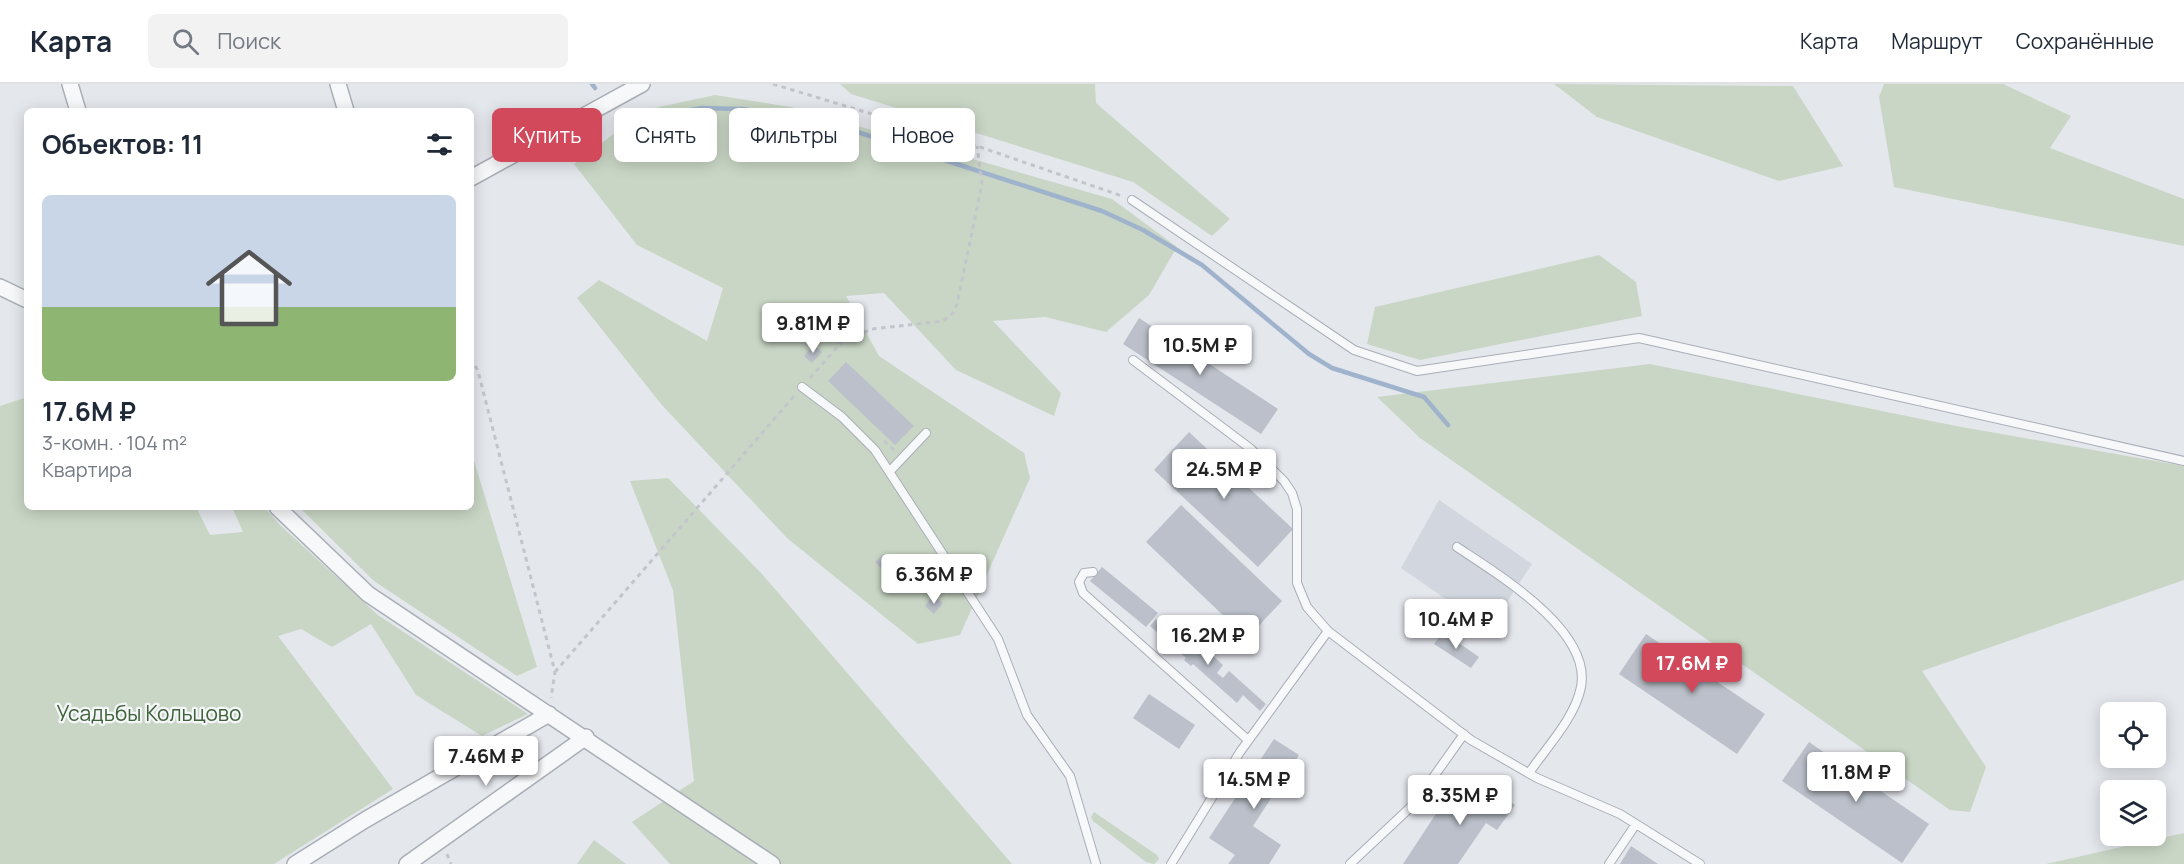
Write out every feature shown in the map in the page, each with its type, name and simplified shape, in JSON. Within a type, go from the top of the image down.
[{"type":"street","points":[[70,84],[77,108]]},
{"type":"street","points":[[338,84],[345,108]]},
{"type":"street","points":[[474,176],[642,84]]},
{"type":"street","points":[[0,287],[24,299]]},
{"type":"street","points":[[280,510],[368,594],[586,737],[771,864]]},
{"type":"street","points":[[295,864],[365,820],[549,714]]},
{"type":"street","points":[[406,864],[586,737]]},
{"type":"lane","points":[[1132,200],[1354,350],[1417,371],[1639,338],[2184,461]]},
{"type":"lane","points":[[1132,360],[1251,449],[1284,481],[1292,493],[1297,509],[1297,583],[1307,607],[1328,631],[1464,734],[1529,773],[1596,802],[1636,824],[1700,864]]},
{"type":"lane","points":[[802,387],[842,417],[875,450],[891,470],[998,639],[1028,715],[1070,776],[1096,864]]},
{"type":"lane","points":[[891,470],[926,433]]},
{"type":"lane","points":[[1457,546],[1502,578],[1546,615],[1561,629],[1578,657],[1582,673],[1577,700],[1529,773]]},
{"type":"lane","points":[[1093,572],[1084,573],[1078,582],[1083,593],[1248,740]]},
{"type":"lane","points":[[1171,864],[1248,740],[1328,631]]},
{"type":"lane","points":[[1350,864],[1416,803],[1464,734]]},
{"type":"lane","points":[[1609,864],[1636,824]]},
{"type":"path","points":[[773,84],[977,146],[1132,200]]},
{"type":"path","points":[[555,672],[842,342],[872,329],[943,321],[957,304],[982,184],[977,146]]},
{"type":"path","points":[[474,364],[478,371],[555,672],[549,714]]},
{"type":"shaded area","points":[[1439,500],[1532,564],[1489,629],[1401,568]]},
{"type":"green space","points":[[840,84],[1095,84],[1096,103],[1230,219],[1212,236],[1133,182],[975,133],[975,108],[896,108],[851,94]]},
{"type":"green space","points":[[1554,84],[1793,86],[1843,166],[1779,181],[1597,117]]},
{"type":"green space","points":[[1884,84],[2003,84],[2071,116],[2050,148],[2184,199],[2184,246],[1894,187],[1879,97]]},
{"type":"green space","points":[[715,95],[791,107],[794,108],[729,108],[729,162],[859,162],[859,126],[871,130],[871,162],[975,162],[975,160],[1112,199],[1177,247],[1149,295],[1106,332],[1045,317],[993,321],[1061,393],[1054,416],[956,370],[884,293],[846,296],[879,356],[1024,453],[1030,478],[960,635],[918,644],[787,538],[661,404],[577,298],[599,280],[707,341],[723,288],[637,245],[574,164],[577,162],[602,162],[602,143],[614,134],[614,162],[717,162],[717,108],[654,108]]},
{"type":"green space","points":[[1599,255],[1636,282],[1642,316],[1420,360],[1367,344],[1375,307]]},
{"type":"green space","points":[[1650,364],[1956,426],[2184,466],[2184,580],[1922,671],[1986,767],[1970,812],[1950,810],[1420,438],[1377,397]]},
{"type":"green space","name":"Усадьбы Кольцово","points":[[24,398],[24,510],[198,510],[210,535],[243,532],[233,510],[267,510],[378,615],[528,714],[482,736],[416,695],[371,624],[332,647],[301,629],[278,636],[393,789],[274,864],[0,864],[0,406]]},
{"type":"green space","points":[[474,461],[537,667],[517,676],[374,581],[302,510],[474,510]]},
{"type":"green space","points":[[668,478],[762,574],[1012,864],[670,864],[632,822],[694,781],[673,590],[630,481]]},
{"type":"green space","points":[[1094,812],[1157,855],[1159,859],[1154,864],[1146,862],[1093,821],[1091,817]]},
{"type":"green space","points":[[2184,833],[2184,864],[2046,864],[2126,846],[2166,846],[2166,837]]},
{"type":"green space","points":[[594,840],[626,864],[577,864]]},
{"type":"building","points":[[1139,318],[1278,409],[1261,434],[1123,344]]},
{"type":"building","points":[[814,345],[822,352],[812,363],[804,356]]},
{"type":"building","points":[[846,362],[914,426],[895,445],[828,381]]},
{"type":"building","points":[[1189,432],[1293,529],[1258,567],[1154,470]]},
{"type":"building","points":[[1181,505],[1282,601],[1247,638],[1146,542]]},
{"type":"building","points":[[884,554],[893,565],[885,572],[875,562]]},
{"type":"building","points":[[1102,567],[1158,613],[1146,627],[1090,581]]},
{"type":"building","points":[[934,595],[943,603],[934,614],[925,606]]},
{"type":"building","points":[[1156,619],[1179,640],[1186,632],[1223,665],[1217,673],[1223,678],[1229,671],[1266,704],[1260,711],[1243,695],[1237,703],[1193,664],[1191,666],[1184,660],[1186,658],[1150,626]]},
{"type":"building","points":[[1443,632],[1479,657],[1471,668],[1434,644]]},
{"type":"building","points":[[1646,634],[1765,714],[1737,754],[1619,674]]},
{"type":"building","points":[[1149,694],[1195,725],[1179,749],[1133,718]]},
{"type":"building","points":[[1274,739],[1299,755],[1253,826],[1281,845],[1269,864],[1228,864],[1235,855],[1209,838]]},
{"type":"building","points":[[1809,742],[1929,824],[1902,863],[1782,781]]},
{"type":"building","points":[[1477,779],[1515,805],[1497,830],[1486,823],[1458,864],[1403,864],[1447,797],[1460,806]]},
{"type":"building","points":[[1631,846],[1658,864],[1620,864]]},
{"type":"waterway","points":[[592,84],[595,88]]},
{"type":"waterway","points":[[717,108],[743,109],[842,127],[1102,211],[1143,230],[1202,265],[1309,354],[1332,368],[1424,397],[1448,425]]}]
